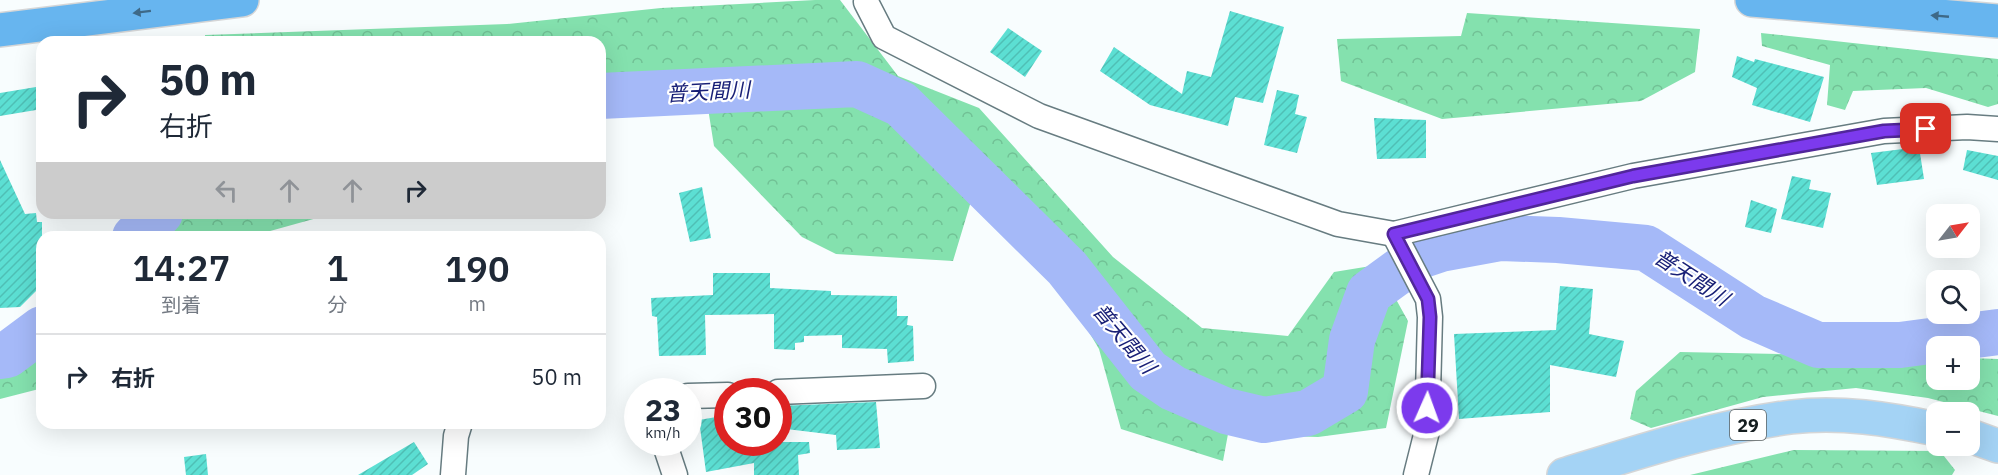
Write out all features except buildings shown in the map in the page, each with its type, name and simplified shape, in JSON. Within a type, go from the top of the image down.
[{"type":"highway","points":[[0,30],[242,0]]},
{"type":"highway","points":[[1752,0],[1998,21]]},
{"type":"main road","name":"29","points":[[1564,475],[1708,434],[1792,417],[1860,417],[1894,420],[1926,427]]},
{"type":"main road","points":[[1980,440],[1998,446]]},
{"type":"street","points":[[866,2],[884,37],[1039,116],[1338,224],[1395,235],[1633,176],[1873,133],[1967,127],[1998,129]]},
{"type":"street","points":[[1395,235],[1428,299],[1430,317],[1426,431],[1416,475]]},
{"type":"street","points":[[792,391],[923,386]]},
{"type":"street","points":[[453,475],[458,429]]},
{"type":"street","points":[[668,456],[675,475]]},
{"type":"green space","points":[[840,0],[898,76],[979,108],[1113,257],[1202,328],[1288,336],[1334,272],[1377,265],[1408,321],[1386,428],[1318,437],[1228,434],[1223,461],[1121,429],[1099,349],[1007,193],[972,198],[953,261],[836,254],[802,237],[714,146],[707,102],[606,105],[606,36],[205,36],[507,24],[661,8]]},
{"type":"green space","points":[[1467,13],[1700,29],[1695,72],[1641,101],[1442,119],[1341,81],[1337,39],[1461,36]]},
{"type":"green space","points":[[1761,33],[1998,59],[1998,104],[1988,107],[1926,88],[1853,91],[1845,110],[1827,105],[1830,65],[1762,46]]},
{"type":"green space","points":[[155,219],[314,219],[270,231],[141,231]]},
{"type":"green space","points":[[36,323],[36,390],[0,399],[0,348],[10,346]]},
{"type":"green space","points":[[1680,352],[1926,357],[1926,390],[1980,390],[1980,358],[1998,359],[1998,416],[1980,411],[1980,402],[1944,402],[1856,388],[1763,397],[1651,428],[1630,419],[1636,391]]},
{"type":"green space","points":[[1794,450],[1926,451],[1926,456],[1944,456],[1955,470],[1952,475],[1690,475]]},
{"type":"waterway","name":"普天間川","points":[[606,96],[857,84],[901,104],[1067,268],[1148,371],[1173,388],[1226,411],[1264,420],[1308,413],[1345,391],[1352,340],[1369,293],[1420,256],[1441,249],[1501,238],[1558,240],[1646,248],[1753,317],[1818,345],[1900,345],[1998,332]]},
{"type":"waterway","name":"普天間川","points":[[141,231],[154,219]]},
{"type":"waterway","name":"普天間川","points":[[0,356],[7,355],[36,333]]},
{"type":"route","points":[[1427,408],[1430,317],[1428,299],[1394,234],[1633,176],[1884,131],[1926,129]]}]
